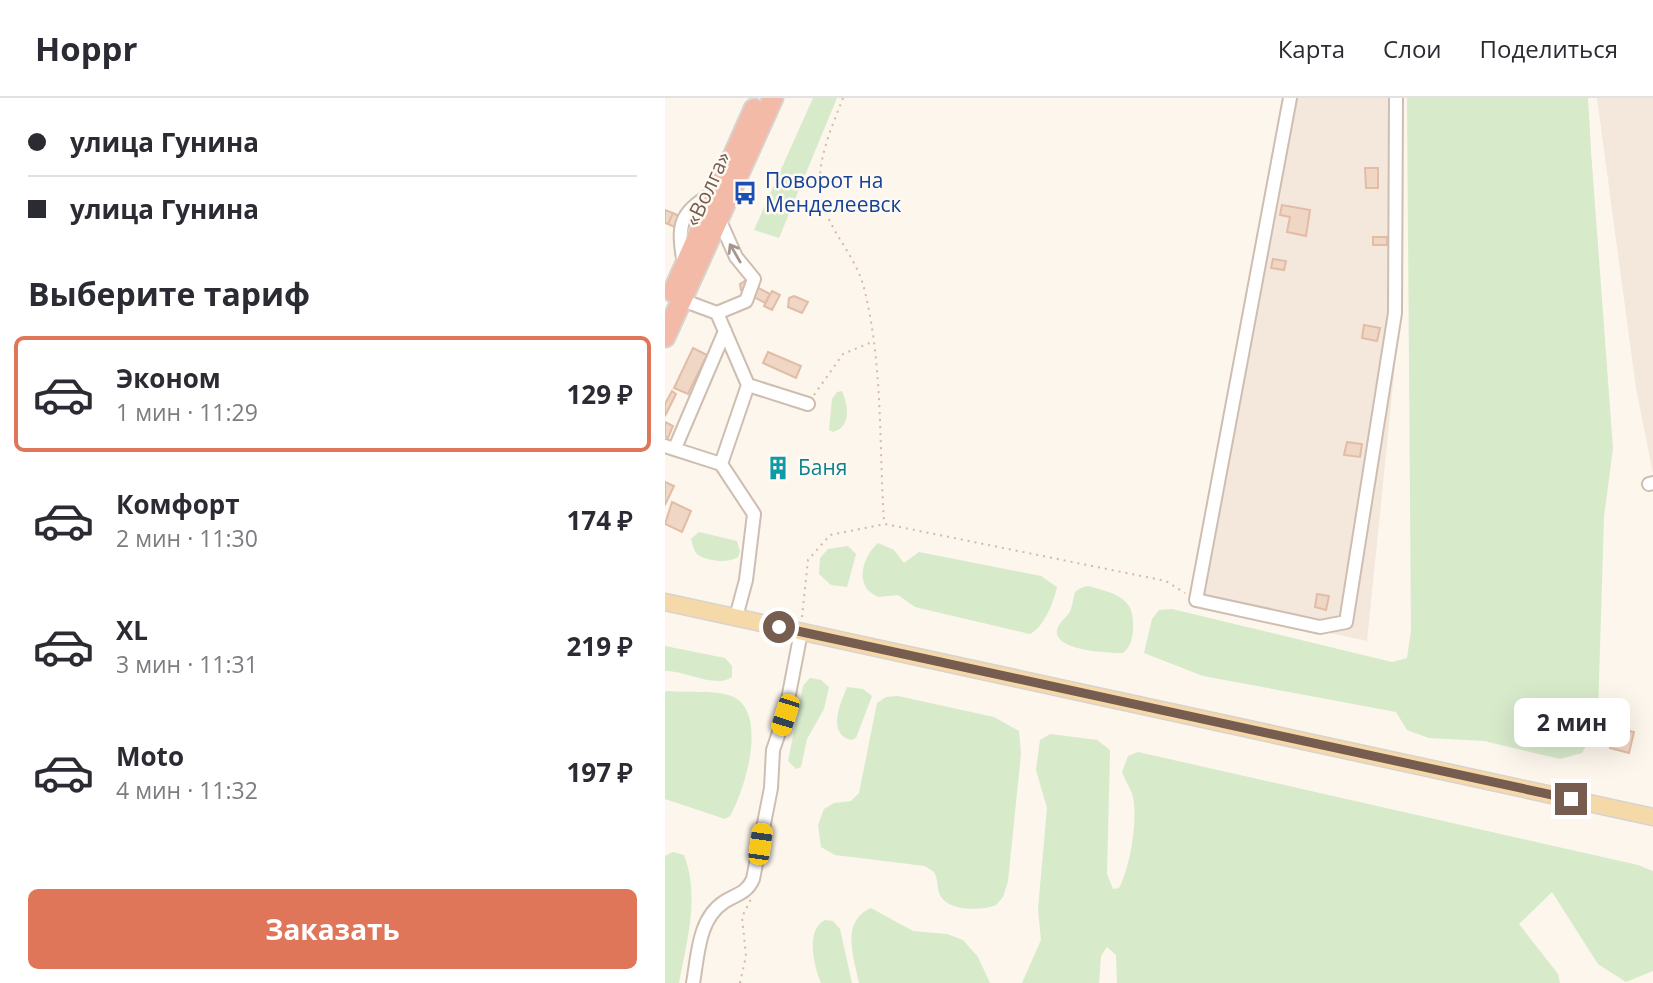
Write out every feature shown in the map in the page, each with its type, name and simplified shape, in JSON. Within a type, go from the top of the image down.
[{"type":"highway","name":"«Волга»","points":[[665,311],[759,98]]},
{"type":"highway","name":"«Волга»","points":[[665,337],[773,98]]},
{"type":"main road","points":[[665,601],[1653,817]]},
{"type":"street","points":[[1290,98],[1196,600],[1320,627],[1346,622],[1395,313],[1396,98]]},
{"type":"street","points":[[682,300],[717,313],[746,301],[754,279],[736,257],[719,219]]},
{"type":"street","points":[[717,313],[748,385],[721,464]]},
{"type":"street","points":[[725,331],[670,447],[721,464],[754,514],[746,580],[736,617]]},
{"type":"street","points":[[748,385],[807,404]]},
{"type":"street","points":[[694,983],[707,921],[724,903],[749,889],[753,879],[771,788],[773,750],[785,715],[801,632]]},
{"type":"path","points":[[843,98],[822,164],[820,185],[826,218],[859,268],[873,342],[883,450],[885,524]]},
{"type":"path","points":[[807,404],[843,354],[873,342]]},
{"type":"path","points":[[801,632],[808,560],[830,535],[885,524],[1166,581],[1196,600]]},
{"type":"path","points":[[740,983],[746,956],[742,917],[753,895]]},
{"type":"shaded area","points":[[1292,98],[1395,98],[1400,316],[1367,641],[1199,605]]},
{"type":"shaded area","points":[[1597,98],[1653,98],[1653,473],[1636,388]]},
{"type":"green space","points":[[813,98],[837,98],[779,238],[754,230]]},
{"type":"green space","points":[[1407,98],[1588,98],[1613,448],[1604,517],[1598,712],[1593,734],[1582,753],[1560,759],[1484,741],[1429,738],[1407,730],[1396,712],[1203,676],[1144,653],[1152,619],[1159,610],[1172,609],[1392,662],[1407,658],[1411,631]]},
{"type":"green space","points":[[842,391],[847,409],[846,421],[833,432],[829,430],[832,399],[837,392]]},
{"type":"green space","points":[[699,532],[737,541],[740,552],[738,557],[718,561],[698,555],[691,539]]},
{"type":"green space","points":[[878,543],[894,550],[904,563],[919,552],[1041,576],[1057,587],[1056,593],[1044,620],[1030,634],[915,607],[898,595],[879,597],[871,593],[863,580],[864,564]]},
{"type":"green space","points":[[848,546],[856,554],[847,587],[831,585],[819,574],[820,558],[828,549]]},
{"type":"green space","points":[[1088,586],[1114,594],[1130,609],[1133,634],[1130,645],[1123,653],[1071,646],[1057,635],[1058,627],[1070,611],[1076,591]]},
{"type":"green space","points":[[665,646],[725,658],[732,666],[732,677],[717,681],[665,671]]},
{"type":"green space","points":[[810,678],[821,680],[829,687],[824,709],[807,739],[801,767],[796,769],[788,761],[803,686]]},
{"type":"green space","points":[[847,687],[863,689],[872,696],[856,738],[851,740],[843,736],[837,724]]},
{"type":"green space","points":[[665,692],[728,695],[741,703],[749,715],[751,750],[747,769],[736,804],[730,816],[725,819],[665,799]]},
{"type":"green space","points":[[898,696],[994,717],[1019,731],[1021,754],[1008,881],[1003,897],[996,905],[967,909],[946,902],[940,895],[934,872],[925,866],[835,855],[821,847],[818,825],[824,809],[834,803],[851,801],[859,793],[877,703],[886,697]]},
{"type":"green space","points":[[1050,734],[1097,740],[1110,750],[1107,874],[1113,889],[1119,888],[1123,880],[1134,830],[1133,797],[1122,772],[1128,756],[1138,752],[1638,865],[1653,871],[1653,971],[1626,982],[1598,964],[1552,892],[1519,924],[1558,974],[1560,983],[1117,983],[1116,955],[1107,947],[1101,956],[1099,983],[1022,983],[1041,940],[1038,909],[1047,808],[1036,770],[1040,740]]},
{"type":"green space","points":[[673,852],[684,855],[689,871],[692,902],[679,983],[665,983],[665,856]]},
{"type":"green space","points":[[871,908],[913,931],[947,934],[963,940],[978,957],[990,983],[859,983],[852,952],[852,931],[861,914]]},
{"type":"green space","points":[[825,920],[833,921],[840,929],[852,983],[821,983],[814,958],[813,940],[819,925]]},
{"type":"building","points":[[1365,168],[1378,168],[1378,188],[1366,188]]},
{"type":"building","points":[[1282,205],[1310,210],[1306,236],[1287,232],[1290,217],[1280,215]]},
{"type":"building","points":[[665,210],[673,213],[668,224],[665,223]]},
{"type":"building","points":[[673,213],[689,221],[689,229],[683,231],[668,224]]},
{"type":"building","points":[[1373,237],[1387,237],[1387,245],[1373,245]]},
{"type":"building","points":[[1273,259],[1286,261],[1284,270],[1271,268]]},
{"type":"building","points":[[745,281],[770,294],[765,303],[741,290],[740,284]]},
{"type":"building","points":[[772,291],[780,295],[772,310],[764,306]]},
{"type":"building","points":[[794,296],[808,302],[802,313],[788,307],[789,298]]},
{"type":"building","points":[[1364,325],[1380,328],[1377,341],[1362,338]]},
{"type":"building","points":[[693,348],[707,355],[688,394],[674,388]]},
{"type":"building","points":[[768,352],[801,366],[796,378],[763,363]]},
{"type":"building","points":[[672,391],[676,394],[665,416],[665,404]]},
{"type":"building","points":[[665,422],[673,426],[668,438],[665,436]]},
{"type":"building","points":[[1347,442],[1362,444],[1360,457],[1344,455]]},
{"type":"building","name":"Баня","points":[[773,459],[787,462],[784,477],[770,474]]},
{"type":"building","points":[[665,482],[674,486],[665,505]]},
{"type":"building","points":[[672,502],[691,511],[682,532],[665,524]]},
{"type":"building","points":[[1317,594],[1329,596],[1326,610],[1315,607]]},
{"type":"building","points":[[1615,728],[1634,732],[1629,753],[1610,748]]},
{"type":"place","name":"Поворот на Менделеевск","points":[[745,193]]},
{"type":"place","name":"Баня","points":[[778,468]]},
{"type":"route","points":[[779,627],[1571,799]]}]
